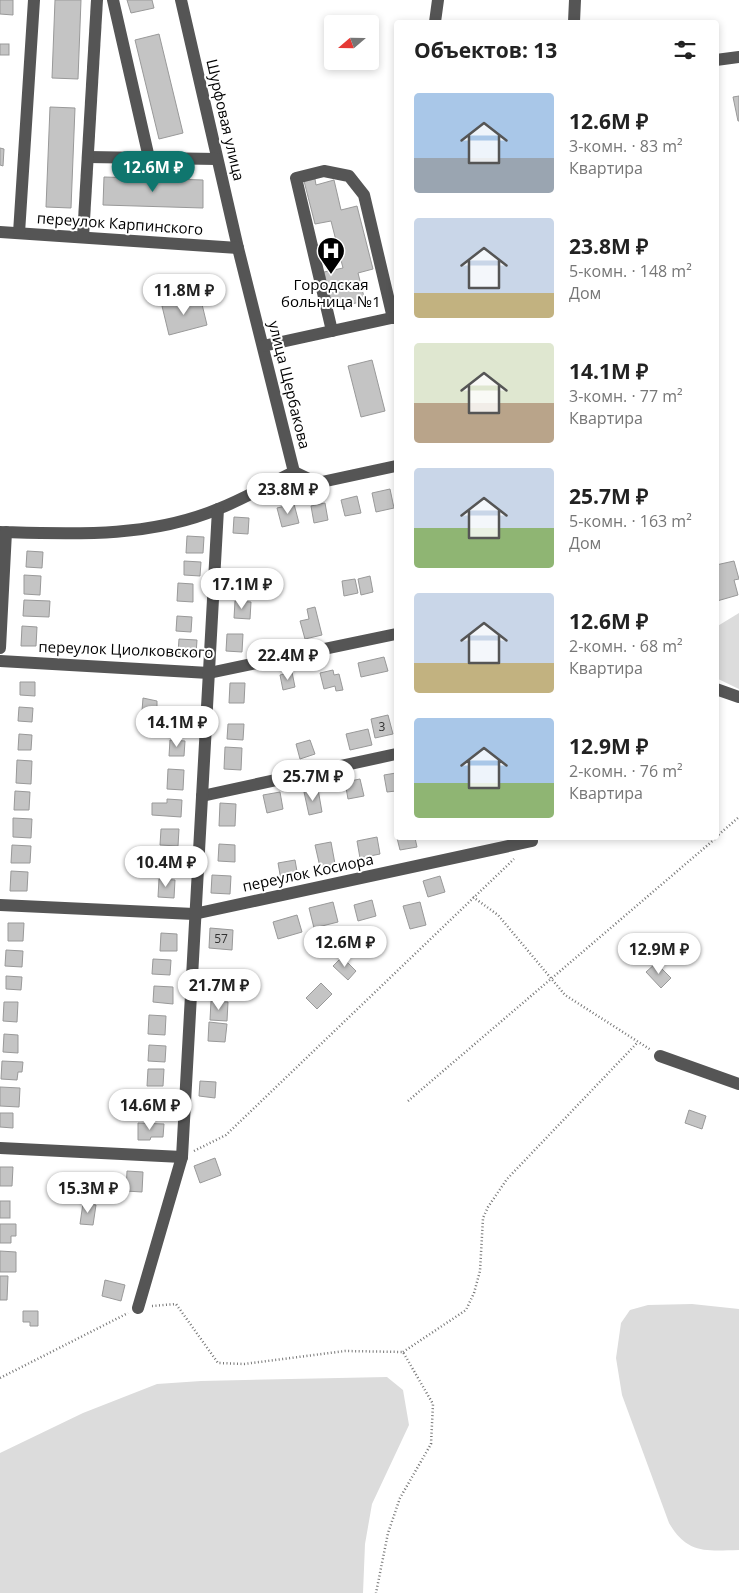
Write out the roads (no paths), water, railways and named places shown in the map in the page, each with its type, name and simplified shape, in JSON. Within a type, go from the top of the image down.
[{"type":"street","points":[[19,233],[34,0]]},
{"type":"street","points":[[83,237],[97,0]]},
{"type":"street","points":[[113,0],[149,158]]},
{"type":"street","name":"Шурфовая улица","points":[[181,0],[238,248]]},
{"type":"street","points":[[435,20],[438,0]]},
{"type":"street","points":[[574,20],[575,0]]},
{"type":"street","points":[[719,60],[739,57]]},
{"type":"street","points":[[88,157],[217,159]]},
{"type":"street","points":[[332,331],[296,178],[324,171],[349,176],[364,194],[394,313]]},
{"type":"street","name":"переулок Карпинского","points":[[0,232],[238,248]]},
{"type":"street","name":"улица Щербакова","points":[[238,248],[294,472]]},
{"type":"street","points":[[263,346],[394,317]]},
{"type":"street","points":[[0,648],[3,532],[115,533],[164,526],[218,510],[294,472],[317,483],[394,466]]},
{"type":"street","points":[[138,1308],[182,1157],[194,914],[218,510]]},
{"type":"street","name":"переулок Циолковского","points":[[0,661],[209,672],[394,634]]},
{"type":"street","points":[[719,690],[739,697]]},
{"type":"street","points":[[202,796],[394,754]]},
{"type":"street","name":"переулок Косиора","points":[[0,905],[194,914],[532,841]]},
{"type":"street","points":[[660,1056],[739,1084]]},
{"type":"street","points":[[0,1148],[182,1157]]},
{"type":"place","name":"Городская больница №1","points":[[331,275]]}]
